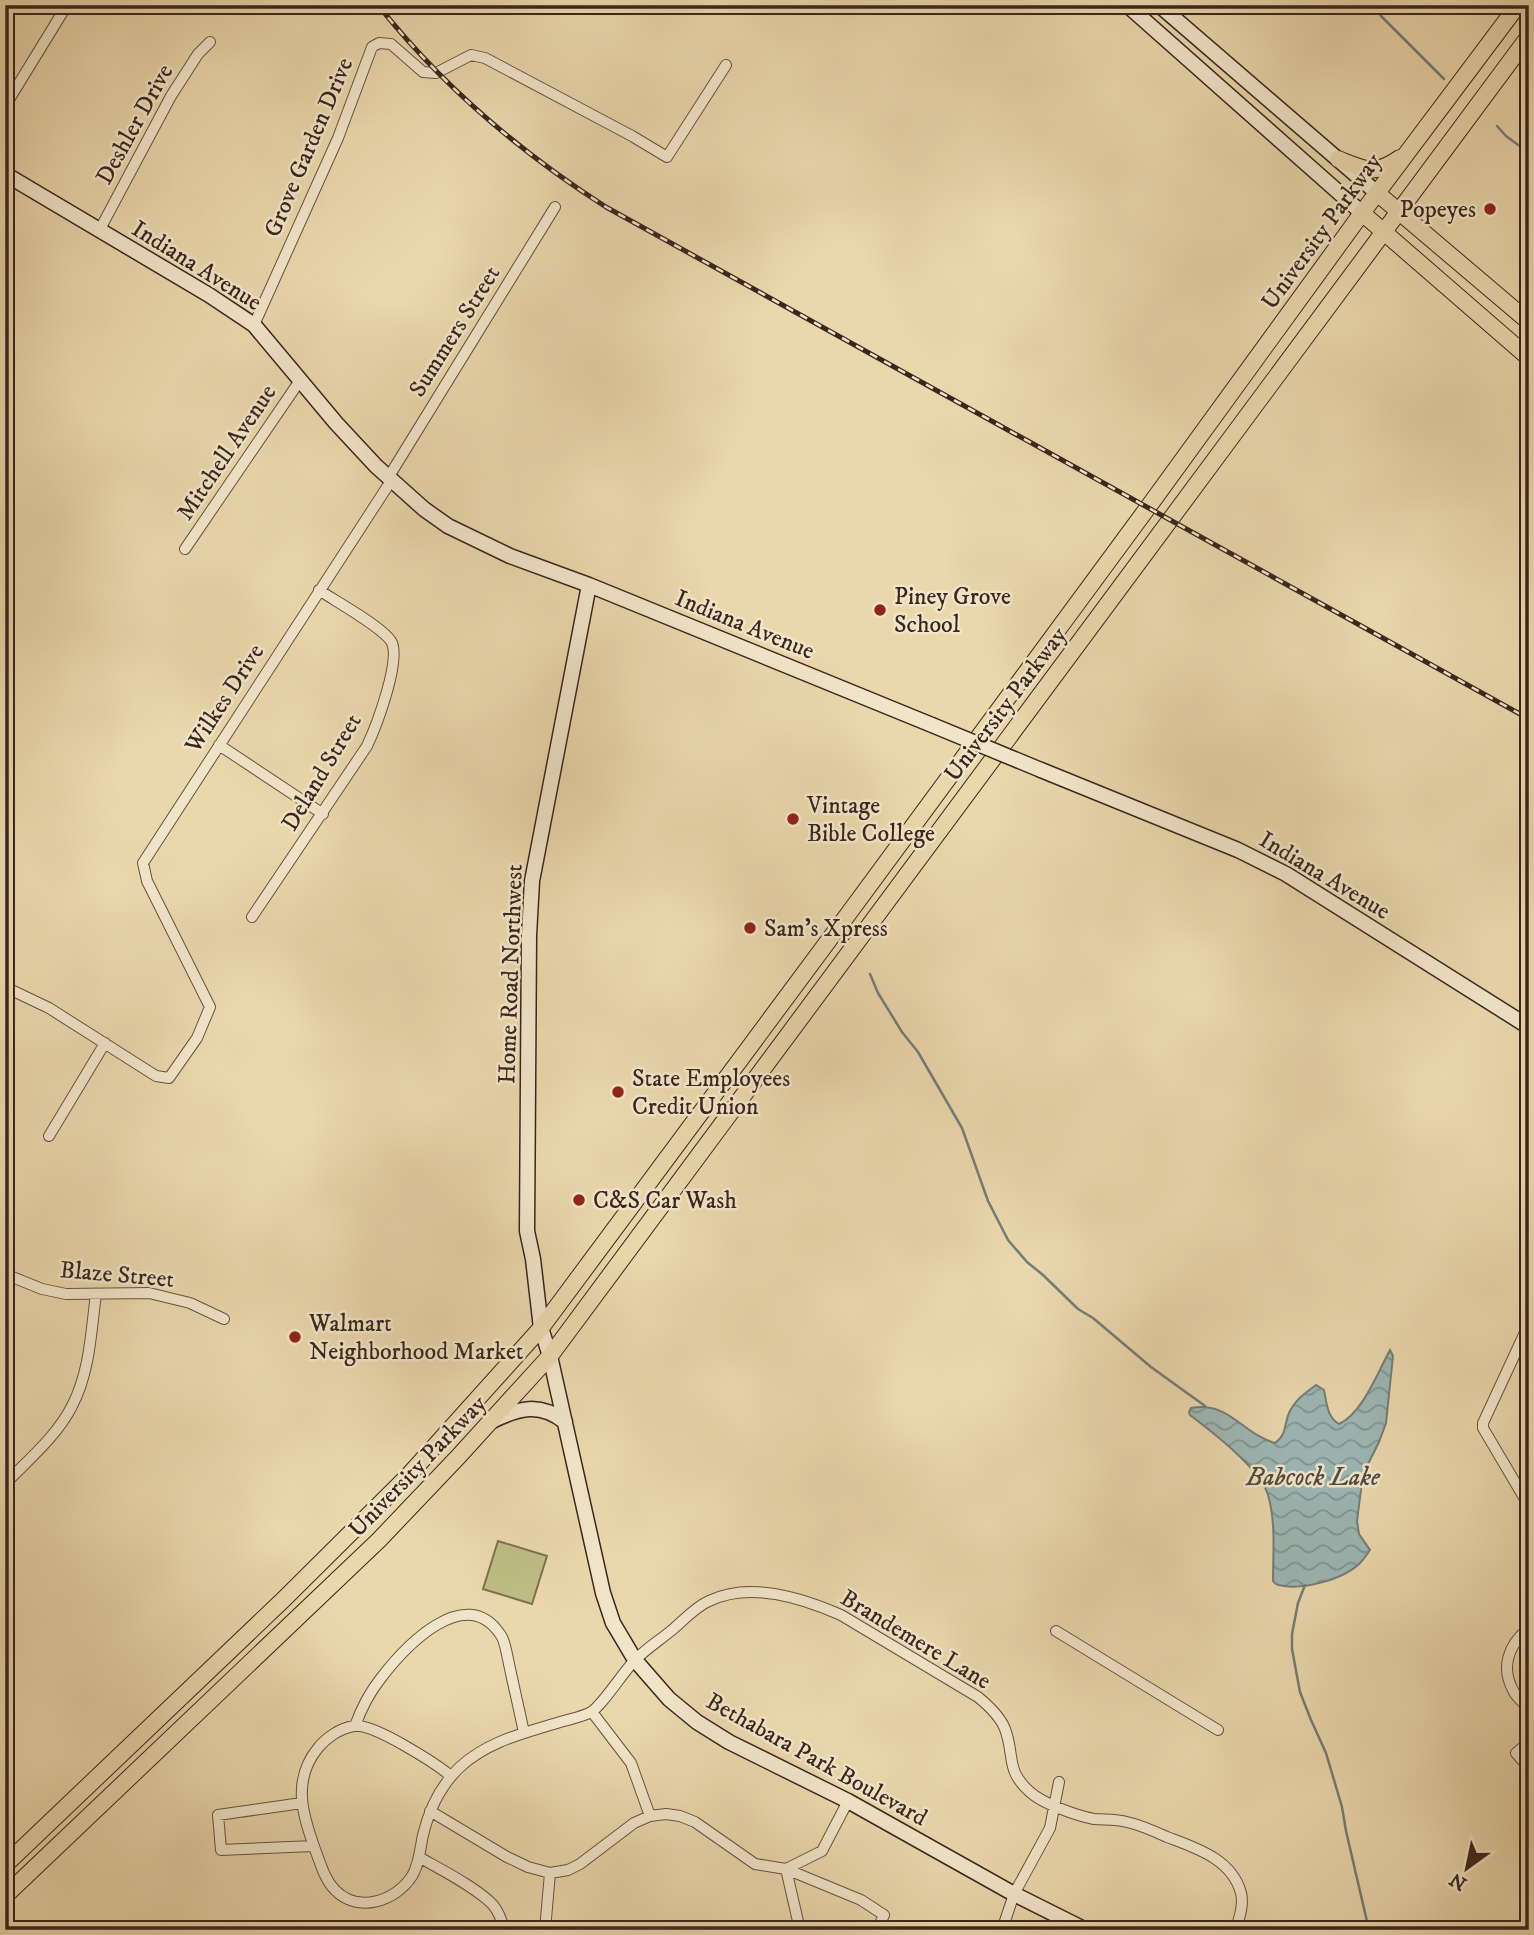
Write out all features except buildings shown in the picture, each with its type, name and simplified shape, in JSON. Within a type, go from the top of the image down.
[{"type":"main road","points":[[1127,5],[1529,358]]},
{"type":"main road","points":[[1159,5],[1529,322]]},
{"type":"main road","name":"University Parkway","points":[[5,1865],[284,1599],[407,1477],[541,1328],[1060,627],[1362,212],[1518,5]]},
{"type":"main road","name":"University Parkway","points":[[5,1896],[379,1540],[550,1356],[1529,36]]},
{"type":"main road","points":[[1338,159],[1357,167],[1380,170],[1407,152]]},
{"type":"main road","name":"Indiana Avenue","points":[[5,174],[254,325],[336,423],[389,479],[424,509],[463,535],[1238,850],[1286,874],[1529,1027]]},
{"type":"main road","name":"Home Road Northwest","points":[[550,1356],[541,1328],[527,1231],[529,935],[532,881],[589,584]]},
{"type":"main road","name":"Bethabara Park Boulevard","points":[[550,1356],[603,1592],[613,1623],[635,1660],[669,1699],[697,1722],[729,1742],[848,1801],[1014,1894],[1086,1930]]},
{"type":"main road","points":[[490,1422],[508,1413],[539,1409],[549,1410],[565,1422]]},
{"type":"street","points":[[5,106],[67,5]]},
{"type":"street","name":"Deshler Drive","points":[[99,231],[171,96],[198,54],[211,42]]},
{"type":"street","name":"Grove Garden Drive","points":[[254,325],[338,138],[372,47],[379,43],[391,44],[423,72],[436,73],[471,55],[485,58],[667,157],[726,65]]},
{"type":"street","name":"Summers Street","points":[[389,479],[555,207]]},
{"type":"street","name":"Mitchell Avenue","points":[[185,549],[301,379]]},
{"type":"street","name":"Wilkes Drive","points":[[105,1043],[156,1076],[169,1077],[197,1038],[210,1007],[147,881],[143,863],[389,479]]},
{"type":"street","name":"Deland Street","points":[[253,918],[367,746],[378,723],[395,658],[391,642],[374,626],[319,590]]},
{"type":"street","points":[[219,745],[323,814]]},
{"type":"street","points":[[5,987],[49,1008],[105,1043],[49,1136]]},
{"type":"street","name":"Blaze Street","points":[[5,1274],[41,1289],[66,1294],[149,1293],[190,1303],[224,1319]]},
{"type":"street","points":[[5,1484],[53,1433],[73,1405],[87,1364],[96,1294]]},
{"type":"street","points":[[1528,1328],[1483,1428],[1529,1506]]},
{"type":"street","name":"Brandemere Lane","points":[[592,1712],[635,1660],[704,1604],[729,1594],[755,1591],[826,1608],[978,1697],[991,1708],[1007,1733],[1010,1759],[1017,1779],[1036,1797],[1094,1819],[1124,1821],[1212,1856],[1231,1873],[1241,1892],[1242,1901],[1236,1930]]},
{"type":"street","points":[[355,1726],[371,1693],[394,1663],[446,1618],[471,1614],[484,1619],[502,1637],[524,1733]]},
{"type":"street","points":[[1528,1705],[1514,1694],[1506,1674],[1510,1648],[1529,1629]]},
{"type":"street","points":[[1056,1631],[1218,1730]]},
{"type":"street","points":[[452,1776],[376,1731],[355,1726],[328,1738],[313,1754],[304,1773],[302,1803],[304,1820],[323,1870],[334,1889],[348,1899],[360,1903],[369,1903],[393,1895],[411,1877],[419,1857],[430,1811],[440,1791],[472,1757],[486,1747],[592,1712],[631,1763],[650,1816]]},
{"type":"street","points":[[1529,1742],[1516,1754],[1529,1768]]},
{"type":"street","points":[[1002,1930],[1014,1894],[1045,1840],[1054,1816],[1059,1782]]},
{"type":"street","points":[[786,1869],[822,1851],[848,1801]]},
{"type":"street","points":[[302,1803],[218,1815],[221,1850],[314,1846]]},
{"type":"street","points":[[430,1811],[507,1857],[550,1873],[568,1870],[580,1864],[634,1823],[650,1816],[680,1816],[695,1822],[755,1864],[786,1869],[861,1900],[884,1915],[877,1930]]},
{"type":"street","points":[[419,1857],[482,1895],[498,1912],[504,1930]]},
{"type":"street","points":[[786,1869],[800,1930]]},
{"type":"street","points":[[545,1930],[550,1873]]},
{"type":"shaded area","points":[[498,1541],[547,1556],[532,1604],[483,1589]]},
{"type":"water","name":"Babcock Lake","points":[[1390,1350],[1393,1356],[1386,1423],[1363,1474],[1357,1521],[1359,1534],[1370,1550],[1352,1569],[1332,1579],[1308,1585],[1276,1584],[1273,1581],[1272,1516],[1264,1485],[1246,1462],[1189,1412],[1191,1408],[1215,1409],[1275,1443],[1283,1433],[1294,1404],[1316,1385],[1324,1390],[1330,1414],[1339,1424],[1362,1402]]},
{"type":"waterway","points":[[1374,5],[1381,16],[1444,79]]},
{"type":"waterway","points":[[1497,126],[1529,153]]},
{"type":"waterway","points":[[870,974],[878,993],[918,1052],[962,1128],[988,1201],[1008,1240],[1027,1262],[1078,1309],[1205,1406]]},
{"type":"waterway","points":[[1305,1585],[1298,1603],[1292,1649],[1300,1692],[1326,1753],[1342,1807],[1369,1930]]},
{"type":"railway","points":[[378,5],[429,63],[484,116],[543,164],[606,207],[1529,719]]},
{"type":"place","name":"Popeyes","points":[[1490,209]]},
{"type":"place","name":"Piney Grove School","points":[[880,610]]},
{"type":"place","name":"Vintage Bible College","points":[[793,819]]},
{"type":"place","name":"Sam's Xpress","points":[[750,928]]},
{"type":"place","name":"State Employees Credit Union","points":[[618,1092]]},
{"type":"place","name":"C&S Car Wash","points":[[579,1200]]},
{"type":"place","name":"Walmart Neighborhood Market","points":[[295,1337]]}]
